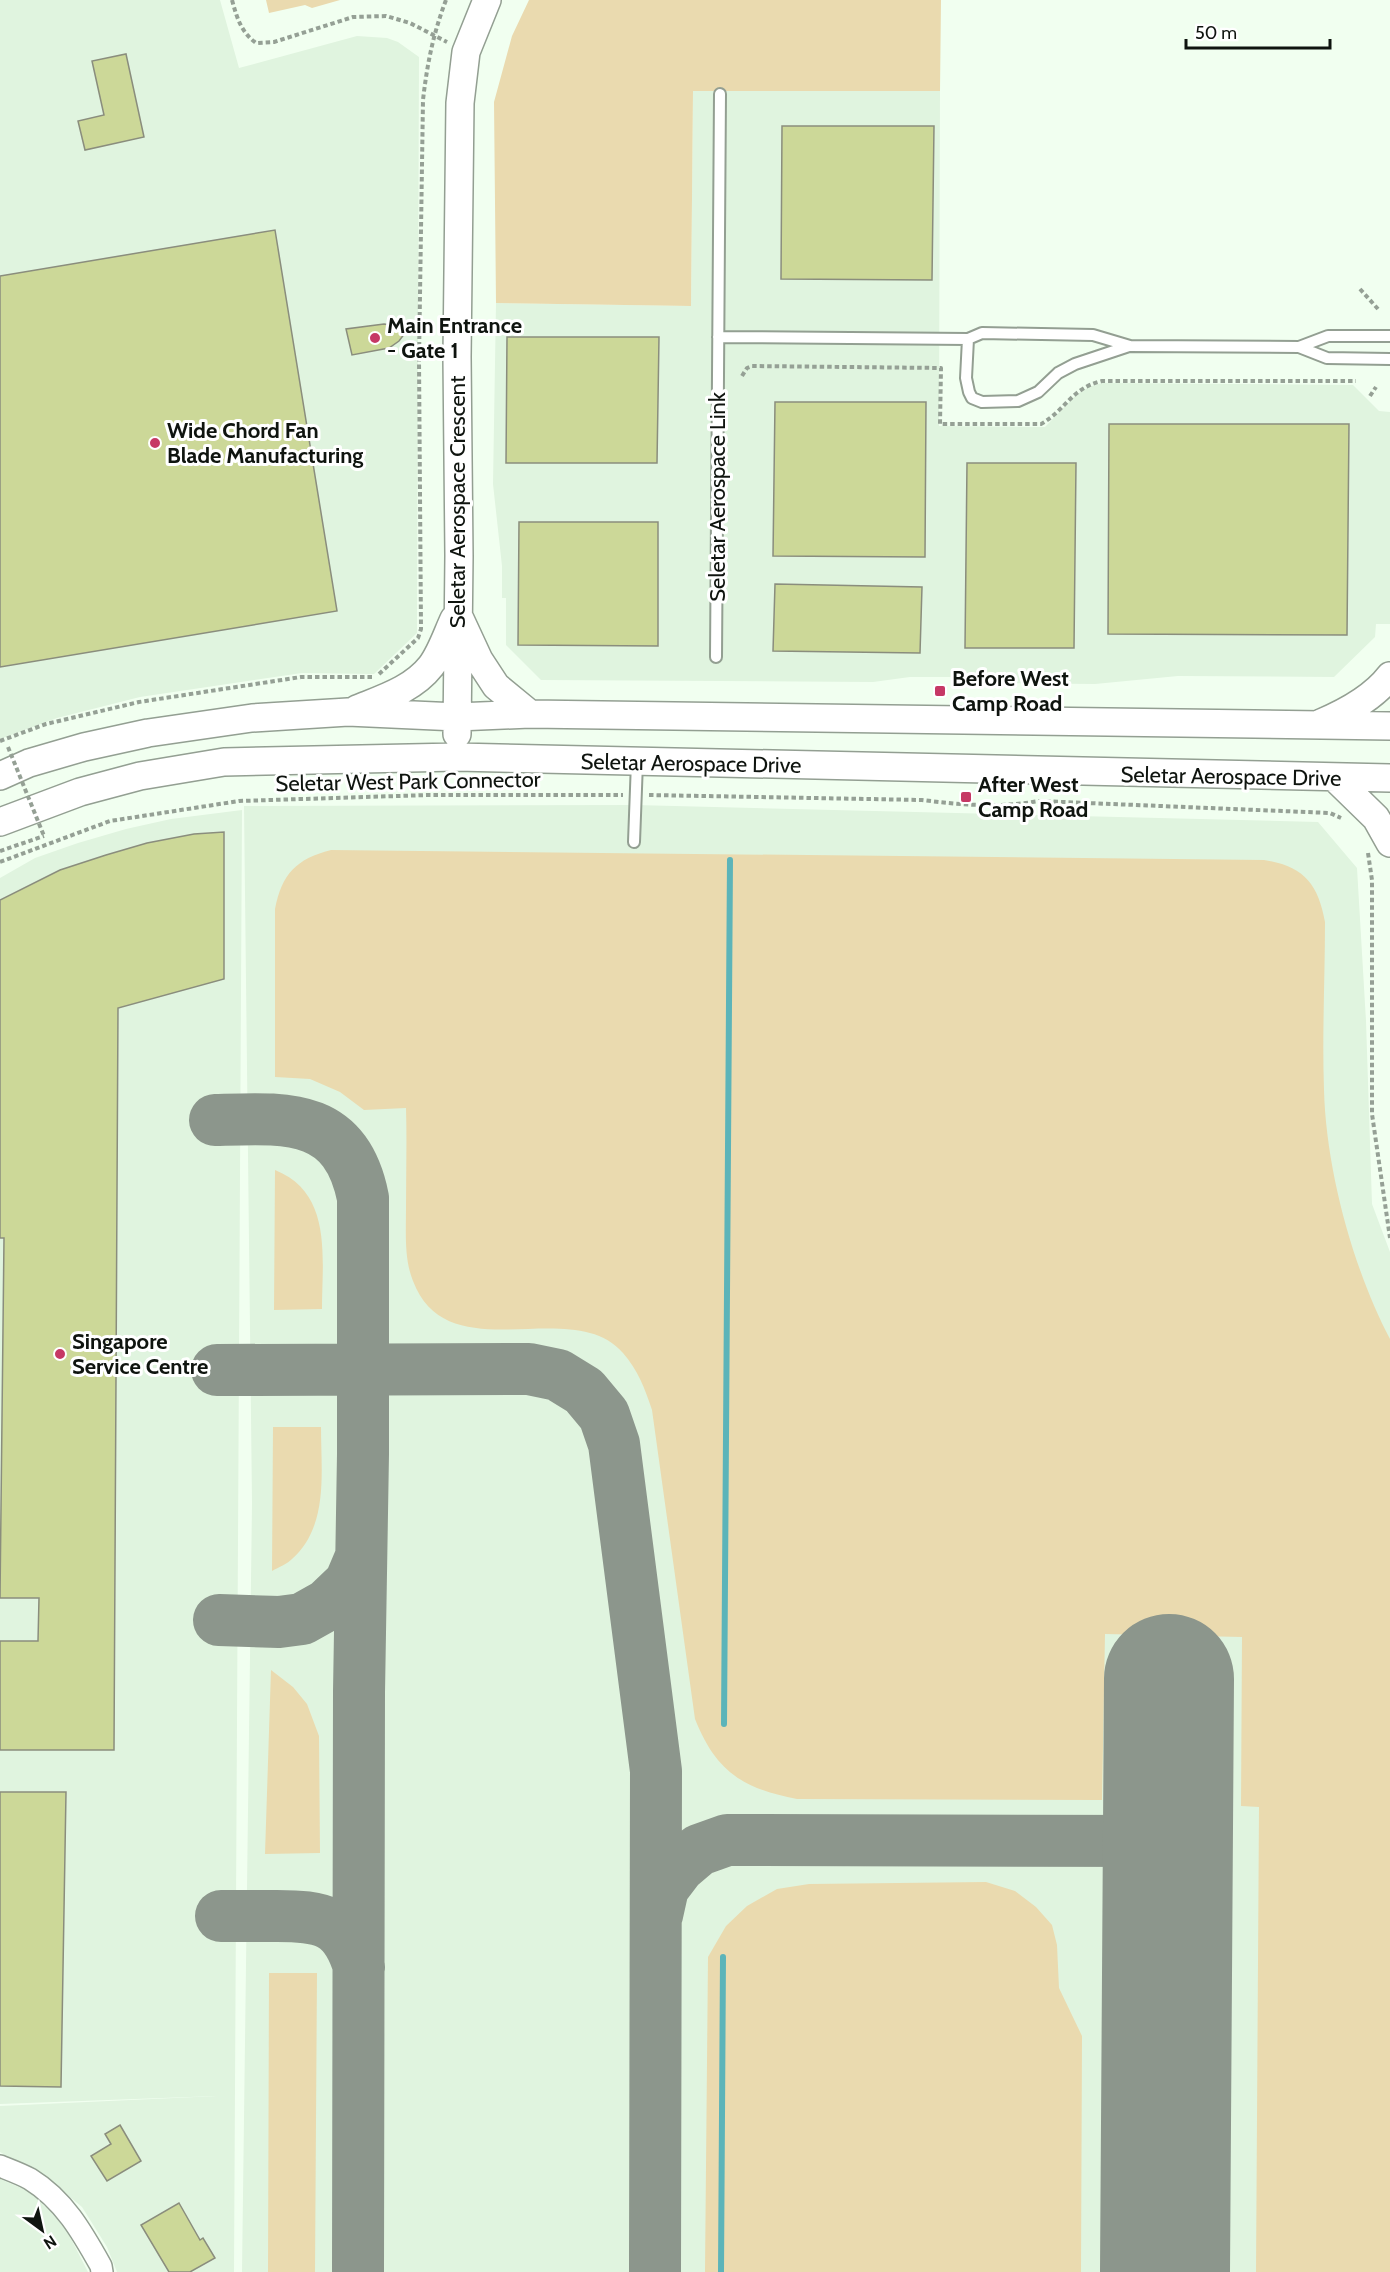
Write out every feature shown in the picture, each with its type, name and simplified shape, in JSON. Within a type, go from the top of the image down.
[{"type":"street","name":"Seletar Aerospace Crescent","points":[[457,756],[459,544],[456,357],[460,103],[466,52],[487,0]]},
{"type":"street","points":[[348,712],[390,696],[415,683],[431,665],[457,613]]},
{"type":"street","points":[[457,613],[479,660],[496,686],[530,714]]},
{"type":"street","points":[[1317,725],[1344,713],[1364,700],[1390,676]]},
{"type":"street","name":"Seletar Aerospace Drive","points":[[0,776],[29,763],[84,747],[148,733],[252,718],[348,712],[457,717],[530,714],[1390,726]]},
{"type":"street","name":"Seletar Aerospace Drive","points":[[0,822],[100,787],[140,776],[224,762],[457,756],[1336,779],[1390,778]]},
{"type":"street","points":[[1336,779],[1376,818],[1378,843]]},
{"type":"street","points":[[0,2166],[29,2179],[55,2198],[81,2229],[102,2272]]},
{"type":"lane","name":"Seletar Aerospace Link","points":[[716,657],[720,94]]},
{"type":"lane","points":[[718,337],[968,339],[982,333],[1093,335],[1130,346],[1299,347],[1328,358],[1390,359]]},
{"type":"lane","points":[[1299,347],[1328,336],[1390,336]]},
{"type":"lane","points":[[968,339],[966,378],[969,392],[972,398],[982,402],[1018,401],[1038,392],[1058,372],[1130,346]]},
{"type":"lane","points":[[634,842],[637,761]]},
{"type":"path","points":[[232,0],[242,28],[247,36],[256,43],[274,42],[353,17],[386,16],[434,33],[466,52]]},
{"type":"path","points":[[0,741],[46,724],[139,702],[301,677],[371,677],[379,674],[418,638],[421,629],[419,360],[423,100],[434,33],[446,0]]},
{"type":"path","points":[[1360,289],[1378,309]]},
{"type":"path","points":[[742,376],[747,368],[753,366],[941,368],[940,424],[1041,424],[1050,419],[1075,393],[1088,384],[1102,381],[1356,381]]},
{"type":"path","points":[[1371,396],[1376,387]]},
{"type":"path","points":[[0,851],[44,836],[8,747]]},
{"type":"path","name":"Seletar West Park Connector","points":[[0,862],[110,820],[239,801],[429,795],[636,795],[922,800],[971,806],[1009,805],[1038,801],[1330,813],[1349,822]]},
{"type":"path","points":[[1378,843],[1371,861],[1372,1114],[1390,1238]]},
{"type":"shaded area","points":[[0,0],[220,0],[239,68],[357,36],[387,38],[398,42],[419,57],[417,633],[374,674],[302,673],[140,697],[57,718],[0,739]]},
{"type":"shaded area","points":[[266,0],[340,0],[312,8],[305,5],[269,13]]},
{"type":"shaded area","points":[[529,0],[941,0],[940,91],[693,91],[691,306],[496,303],[494,102],[512,36]]},
{"type":"shaded area","points":[[693,90],[940,91],[939,426],[1045,427],[1076,395],[1089,387],[1102,383],[1353,385],[1379,411],[1390,412],[1390,624],[1376,624],[1375,637],[1334,677],[1178,676],[1095,684],[1000,683],[965,677],[910,677],[873,682],[541,680],[506,645],[506,598],[502,598],[502,566],[493,484],[496,303],[691,306]]},
{"type":"shaded area","points":[[635,805],[1318,822],[1357,868],[1366,1021],[1372,1204],[1390,1252],[1390,2272],[242,2272],[252,1503],[244,806]]},
{"type":"shaded area","points":[[242,810],[234,2272],[117,2272],[107,2247],[82,2207],[47,2178],[0,2152],[0,2106],[217,2096],[0,2104],[0,878],[35,858],[126,829],[171,819]]},
{"type":"shaded area","points":[[331,850],[1264,860],[1299,872],[1313,887],[1325,922],[1323,1069],[1330,1152],[1353,1250],[1364,1282],[1390,1339],[1390,2272],[1256,2272],[1259,1807],[1241,1806],[1242,1637],[1105,1634],[1102,1800],[797,1799],[762,1790],[734,1775],[712,1752],[695,1719],[652,1410],[633,1366],[623,1353],[601,1337],[574,1330],[481,1329],[453,1323],[430,1308],[413,1281],[407,1255],[406,1108],[364,1110],[340,1092],[310,1079],[275,1077],[275,909],[282,886],[293,870],[308,858]]},
{"type":"shaded area","points":[[275,1170],[294,1180],[307,1194],[315,1211],[322,1249],[322,1309],[274,1310]]},
{"type":"shaded area","points":[[273,1427],[321,1427],[322,1480],[317,1515],[304,1546],[292,1559],[272,1571]]},
{"type":"shaded area","points":[[271,1670],[293,1687],[307,1704],[319,1736],[320,1853],[265,1854]]},
{"type":"shaded area","points":[[986,1882],[1015,1891],[1036,1907],[1052,1925],[1057,1945],[1059,1988],[1082,2036],[1081,2272],[705,2272],[708,1957],[726,1926],[747,1906],[777,1889],[809,1884]]},
{"type":"shaded area","points":[[269,1973],[317,1973],[315,2272],[268,2272]]},
{"type":"shaded area","points":[[0,2179],[28,2191],[49,2210],[67,2231],[88,2272],[0,2272]]},
{"type":"building","points":[[126,54],[144,137],[85,150],[78,121],[104,115],[92,61]]},
{"type":"building","points":[[782,126],[934,126],[932,280],[781,279]]},
{"type":"building","name":"Wide Chord Fan Blade Manufacturing","points":[[275,230],[337,611],[0,667],[0,276]]},
{"type":"building","name":"Main Entrance - Gate 1","points":[[384,324],[398,326],[405,333],[389,348],[352,355],[346,329]]},
{"type":"building","points":[[507,337],[659,337],[657,463],[506,463]]},
{"type":"building","points":[[775,402],[926,402],[925,557],[773,556]]},
{"type":"building","points":[[1109,424],[1349,424],[1347,635],[1108,634]]},
{"type":"building","points":[[967,463],[1076,463],[1074,648],[965,648]]},
{"type":"building","points":[[519,522],[658,522],[658,646],[518,645]]},
{"type":"building","points":[[775,584],[922,587],[920,653],[773,651]]},
{"type":"building","points":[[224,832],[224,979],[118,1008],[114,1750],[0,1750],[0,1641],[38,1641],[39,1598],[0,1598],[4,1238],[0,1238],[0,900],[60,870],[106,855],[147,843],[194,834]]},
{"type":"building","points":[[0,1792],[66,1792],[61,2087],[0,2086]]},
{"type":"building","points":[[120,2125],[141,2161],[107,2181],[91,2156],[111,2144],[105,2134]]},
{"type":"building","points":[[179,2203],[200,2240],[203,2238],[215,2258],[190,2272],[169,2272],[141,2225]]},
{"type":"waterway","points":[[724,1724],[730,860]]},
{"type":"waterway","points":[[721,2272],[723,1957]]},
{"type":"taxiway","points":[[215,1120],[289,1121],[309,1126],[327,1135],[343,1149],[355,1170],[363,1198],[358,2272]]},
{"type":"taxiway","points":[[217,1370],[529,1369],[558,1375],[584,1391],[604,1415],[614,1444],[656,1771],[655,2272]]},
{"type":"taxiway","points":[[219,1620],[279,1622],[302,1619],[327,1605],[350,1583],[361,1557]]},
{"type":"taxiway","points":[[657,1915],[663,1888],[679,1867],[699,1850],[727,1840],[1168,1841]]},
{"type":"taxiway","points":[[221,1916],[307,1917],[330,1924],[347,1939],[359,1967]]},
{"type":"runway","points":[[1165,2272],[1169,1679]]},
{"type":"place","name":"Main Entrance - Gate 1","points":[[375,338]]},
{"type":"place","name":"Wide Chord Fan Blade Manufacturing","points":[[155,443]]},
{"type":"place","name":"Before West Camp Road","points":[[940,691]]},
{"type":"place","name":"After West Camp Road","points":[[966,797]]},
{"type":"place","name":"Singapore Service Centre","points":[[60,1354]]}]
